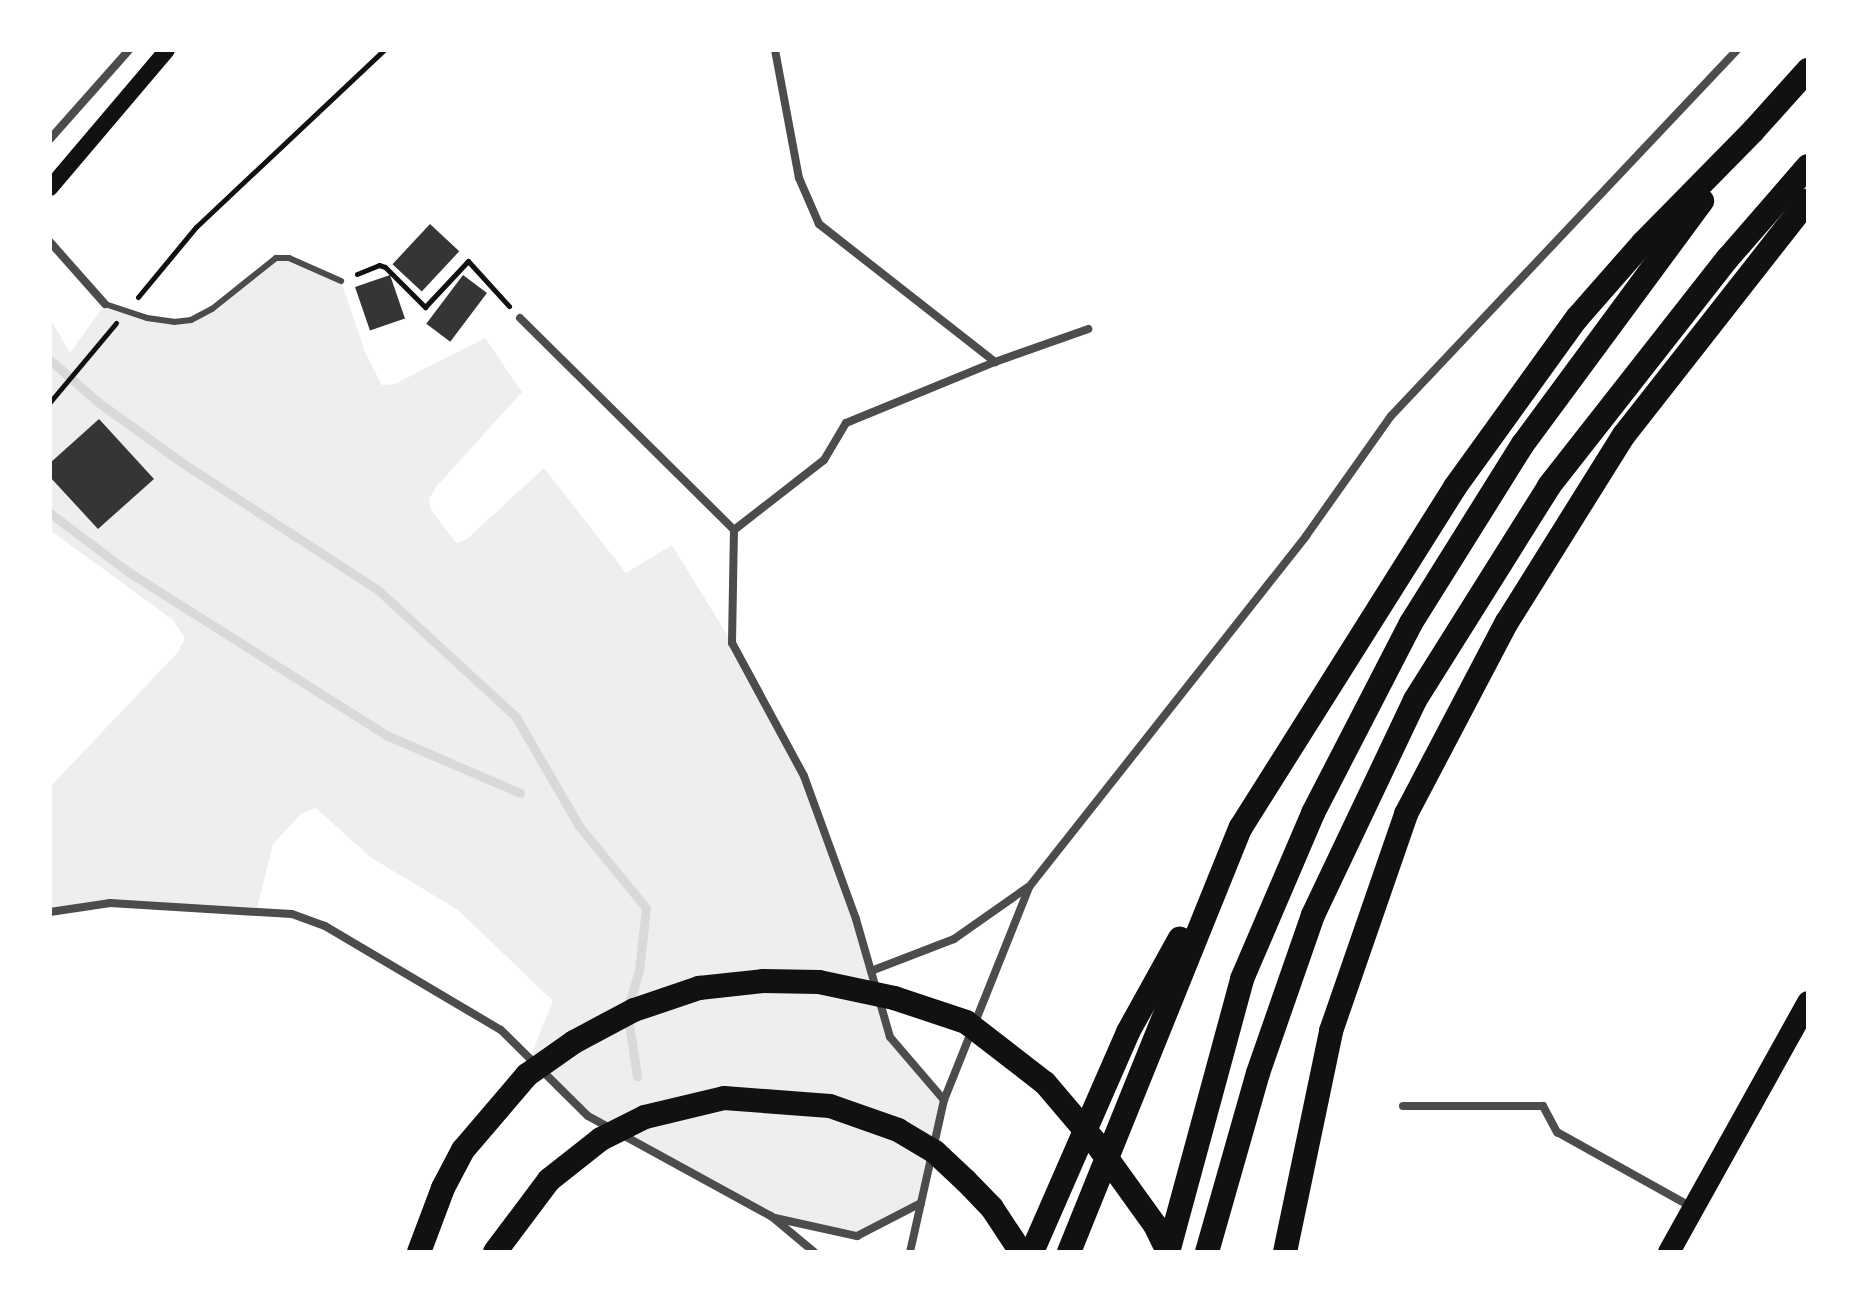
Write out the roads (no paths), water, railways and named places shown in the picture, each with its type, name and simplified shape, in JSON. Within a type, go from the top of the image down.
[{"type":"highway","points":[[1032,1252],[1128,1032],[1241,827],[1455,487],[1577,318],[1643,243],[1808,70]]},
{"type":"highway","points":[[1168,1252],[1242,979],[1313,813],[1411,623],[1523,444],[1753,131]]},
{"type":"highway","points":[[1207,1252],[1258,1073],[1313,915],[1415,700],[1549,486],[1728,258],[1808,166]]},
{"type":"highway","points":[[1285,1252],[1331,1031],[1406,814],[1507,622],[1624,435],[1808,200]]},
{"type":"highway","points":[[1069,1252],[1241,827]]},
{"type":"highway","points":[[419,1252],[443,1188],[463,1150],[527,1075],[574,1042],[634,1010],[699,988],[777,981],[819,982],[849,988],[894,998],[966,1022],[1045,1083],[1096,1143],[1155,1225],[1168,1252]]},
{"type":"highway","points":[[1669,1252],[1808,1002]]},
{"type":"highway","points":[[495,1252],[549,1180],[601,1139],[645,1117],[724,1098],[830,1106],[898,1130],[935,1152],[966,1181],[992,1208],[1021,1252]]},
{"type":"main road","points":[[50,188],[167,50]]},
{"type":"street","points":[[50,139],[129,50]]},
{"type":"street","points":[[775,50],[799,178],[819,224],[995,362]]},
{"type":"street","points":[[910,1252],[944,1100],[1029,887],[1306,536],[1391,416],[1737,50]]},
{"type":"street","points":[[50,242],[105,304]]},
{"type":"street","points":[[520,318],[734,530],[732,643],[804,776],[856,919],[890,1037],[944,1100]]},
{"type":"street","points":[[734,530],[824,460],[846,423],[995,362],[1088,329]]},
{"type":"street","points":[[871,971],[954,939],[1029,887]]},
{"type":"street","points":[[50,912],[110,903],[292,914],[325,926],[501,1030],[588,1116],[775,1218],[814,1252]]},
{"type":"street","points":[[1403,1106],[1543,1106],[1557,1132],[1693,1208]]},
{"type":"street","points":[[775,1218],[857,1236],[921,1203]]},
{"type":"lane","points":[[105,304],[147,318],[174,322],[191,320],[212,309],[276,258],[289,258],[341,281]]},
{"type":"waterway","points":[[50,360],[98,402],[184,464],[378,590],[516,717],[579,826],[646,908],[639,970],[627,1011],[637,1076]]},
{"type":"waterway","points":[[50,513],[130,573],[386,735],[520,793]]}]
